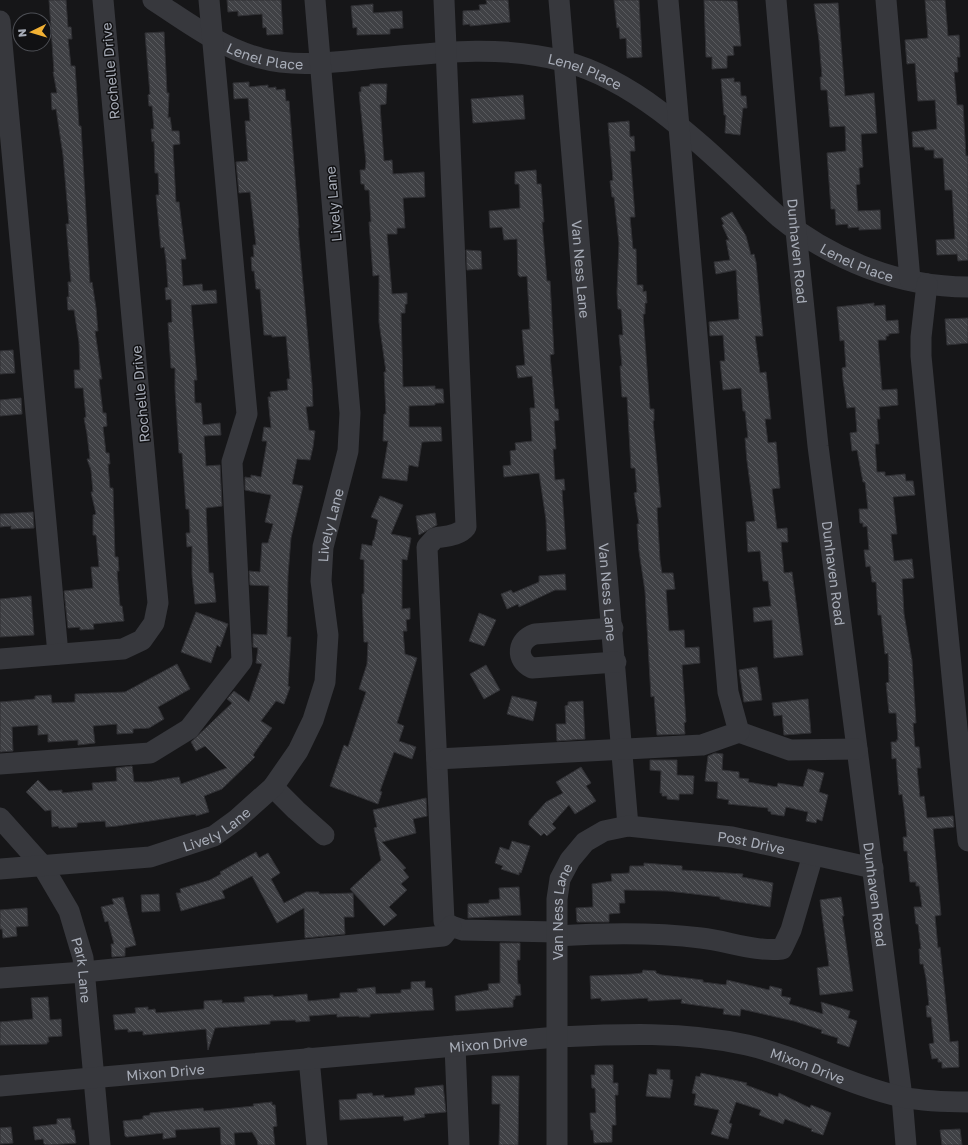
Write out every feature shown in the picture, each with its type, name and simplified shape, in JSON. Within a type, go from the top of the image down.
[{"type":"street","name":"Rochelle Drive","points":[[0,659],[123,649],[142,640],[154,623],[158,603],[103,0]]},
{"type":"street","name":"Lenel Place","points":[[153,0],[213,38],[260,58],[285,62],[321,63],[446,52],[484,51],[529,54],[564,61],[621,86],[644,99],[678,125],[796,231],[823,247],[859,265],[889,275],[919,282],[968,287]]},
{"type":"street","points":[[0,764],[150,753],[189,729],[242,661],[232,462],[247,414],[209,0]]},
{"type":"street","name":"Lively Lane","points":[[0,868],[150,857],[214,836],[236,820],[273,787],[298,751],[313,720],[325,682],[328,635],[321,581],[323,547],[348,451],[350,413],[315,0]]},
{"type":"street","points":[[444,0],[466,527],[462,532],[457,534],[435,538],[427,547],[444,921],[451,926],[463,930],[557,934],[625,932],[701,938],[770,950],[782,949],[791,930],[813,855]]},
{"type":"street","name":"Van Ness Lane","points":[[557,1145],[557,899],[560,879],[570,860],[585,842],[604,831],[628,826],[616,662],[559,0]]},
{"type":"street","points":[[668,0],[728,692],[739,732]]},
{"type":"street","name":"Dunhaven Road","points":[[776,0],[796,231],[819,454],[902,1097],[906,1145]]},
{"type":"street","points":[[886,0],[919,282],[921,356],[968,841]]},
{"type":"street","points":[[0,21],[58,654]]},
{"type":"street","points":[[613,628],[534,634],[524,640],[519,650],[522,661],[532,668],[616,662]]},
{"type":"street","points":[[437,759],[702,745],[739,732],[790,750],[857,749]]},
{"type":"street","points":[[273,787],[324,835]]},
{"type":"street","name":"Park Lane","points":[[0,818],[42,865],[69,911],[83,958],[100,1145]]},
{"type":"street","name":"Post Drive","points":[[628,826],[732,836],[873,868]]},
{"type":"street","points":[[0,978],[84,972],[443,936],[451,926]]},
{"type":"street","name":"Mixon Drive","points":[[0,1086],[556,1037],[636,1033],[697,1037],[746,1045],[788,1057],[865,1086],[902,1097],[933,1101],[968,1102]]},
{"type":"street","points":[[455,1046],[459,1145]]},
{"type":"street","points":[[309,1058],[317,1145]]},
{"type":"building","points":[[49,0],[66,0],[68,27],[71,27],[72,39],[68,39],[71,66],[75,66],[79,126],[81,126],[90,283],[92,282],[96,308],[98,331],[95,331],[102,379],[99,379],[103,413],[106,413],[107,426],[103,427],[106,453],[109,453],[110,464],[108,464],[110,488],[113,488],[115,557],[118,557],[119,571],[117,571],[120,606],[122,606],[124,621],[93,624],[94,629],[80,630],[80,627],[68,628],[64,591],[93,588],[91,567],[99,567],[96,535],[93,535],[93,515],[96,514],[91,492],[93,492],[91,470],[87,459],[90,459],[84,418],[86,417],[83,388],[75,388],[74,370],[80,370],[79,342],[74,310],[68,310],[68,282],[71,282],[66,224],[69,224],[63,155],[56,109],[52,110],[51,93],[57,93],[53,72],[52,12],[50,12]]},
{"type":"building","points":[[227,0],[281,0],[283,34],[267,35],[266,27],[263,28],[262,14],[238,16],[238,11],[228,12]]},
{"type":"building","points":[[486,0],[508,0],[510,22],[470,26],[470,24],[463,25],[463,11],[480,10],[479,5],[487,4]]},
{"type":"building","points":[[614,0],[639,0],[642,57],[627,58],[626,38],[620,39],[619,27],[617,28]]},
{"type":"building","points":[[704,0],[737,1],[741,46],[733,46],[734,55],[727,56],[727,68],[712,69],[712,57],[706,57]]},
{"type":"building","points":[[925,0],[945,0],[948,36],[959,35],[960,57],[957,57],[958,72],[954,72],[957,105],[963,105],[966,156],[968,156],[968,260],[958,261],[957,254],[937,255],[936,240],[955,239],[952,190],[945,190],[943,158],[934,158],[934,150],[925,150],[924,147],[913,147],[912,132],[937,129],[935,100],[918,101],[915,63],[907,64],[905,40],[928,38]]},
{"type":"building","points":[[838,3],[845,96],[874,93],[877,133],[861,134],[863,167],[859,168],[860,184],[856,185],[858,211],[880,210],[881,229],[859,230],[859,227],[848,228],[848,224],[836,225],[835,209],[831,209],[827,153],[846,151],[845,126],[830,127],[827,90],[821,90],[820,77],[822,77],[819,40],[814,4]]},
{"type":"building","points":[[373,4],[373,13],[402,11],[403,28],[390,29],[390,34],[357,35],[357,27],[353,28],[351,6]]},
{"type":"building","points":[[164,32],[167,93],[169,93],[168,118],[170,117],[172,131],[179,131],[180,144],[173,145],[173,148],[176,202],[179,202],[186,259],[181,259],[183,286],[202,284],[203,291],[216,290],[217,303],[191,305],[197,380],[194,380],[195,403],[201,403],[203,425],[220,423],[221,435],[204,436],[206,466],[220,465],[222,506],[206,508],[209,573],[213,573],[216,602],[195,604],[192,575],[192,546],[187,547],[186,533],[190,533],[189,509],[186,509],[182,453],[179,453],[175,368],[171,368],[168,323],[172,322],[171,299],[166,300],[165,288],[168,287],[166,260],[164,247],[161,248],[156,195],[159,195],[158,173],[155,173],[154,141],[152,142],[151,129],[154,129],[152,106],[149,106],[148,95],[150,94],[145,33]]},
{"type":"building","points":[[734,78],[734,82],[740,82],[741,96],[746,96],[747,108],[743,108],[740,135],[725,133],[726,115],[724,115],[721,79]]},
{"type":"building","points":[[249,82],[249,87],[268,85],[268,88],[276,87],[276,90],[285,89],[286,101],[289,101],[298,228],[312,384],[313,406],[306,407],[309,430],[315,431],[313,447],[310,460],[297,459],[292,484],[303,486],[291,538],[288,575],[287,637],[291,637],[288,686],[290,687],[284,704],[276,701],[261,721],[272,728],[253,755],[255,757],[222,789],[204,796],[209,812],[196,816],[196,814],[117,826],[106,827],[105,821],[77,823],[77,827],[52,827],[51,810],[45,811],[26,792],[38,780],[49,791],[62,790],[62,793],[93,790],[92,783],[117,781],[116,768],[132,766],[134,782],[148,782],[179,777],[181,784],[227,768],[205,746],[196,751],[191,742],[232,703],[227,699],[234,691],[249,702],[262,664],[256,663],[258,648],[253,647],[253,634],[267,635],[269,586],[250,585],[249,571],[260,572],[262,543],[268,543],[273,524],[265,522],[271,495],[245,490],[245,477],[251,478],[251,475],[261,477],[267,441],[262,441],[264,427],[271,428],[268,397],[271,397],[270,392],[288,390],[287,379],[290,379],[286,336],[272,337],[272,335],[264,335],[260,289],[256,289],[254,271],[252,271],[251,257],[254,257],[253,245],[256,245],[250,192],[239,193],[236,162],[248,161],[245,121],[250,121],[248,98],[234,99],[233,83]]},
{"type":"building","points":[[370,84],[387,84],[386,104],[380,105],[384,161],[392,160],[393,174],[424,172],[425,197],[403,198],[405,228],[397,228],[397,234],[387,234],[392,294],[407,293],[405,313],[401,313],[403,387],[435,386],[435,389],[443,389],[444,403],[435,403],[435,405],[409,406],[409,427],[441,427],[442,441],[422,442],[418,467],[409,465],[407,481],[382,478],[388,441],[383,441],[384,414],[386,414],[384,372],[386,372],[379,322],[379,275],[373,276],[369,222],[371,222],[369,190],[365,190],[364,184],[361,184],[360,170],[365,170],[366,162],[359,92],[361,92],[361,87],[370,86]]},
{"type":"building","points":[[523,95],[525,119],[473,123],[471,99]]},
{"type":"building","points":[[629,121],[630,137],[634,136],[635,151],[630,151],[635,217],[630,217],[633,249],[636,249],[637,285],[643,285],[643,292],[646,291],[647,303],[645,303],[645,314],[643,314],[650,409],[654,409],[653,421],[661,507],[657,508],[660,560],[662,573],[673,573],[675,589],[666,590],[669,631],[684,630],[685,648],[699,647],[700,663],[682,665],[686,722],[684,723],[685,734],[657,735],[654,696],[651,697],[645,591],[639,551],[637,524],[639,524],[634,493],[637,492],[635,468],[631,468],[627,397],[622,397],[620,366],[622,366],[619,335],[623,335],[621,309],[618,309],[617,292],[619,243],[614,197],[612,197],[610,181],[613,180],[608,123]]},
{"type":"building","points":[[536,170],[537,184],[541,184],[544,222],[542,222],[547,281],[550,281],[554,354],[550,355],[555,409],[558,409],[559,420],[554,421],[556,449],[553,449],[555,480],[564,479],[565,490],[562,490],[566,549],[547,551],[546,520],[539,473],[504,477],[503,466],[511,465],[510,451],[516,450],[515,443],[532,441],[530,408],[535,408],[532,376],[518,378],[516,366],[525,365],[522,330],[530,329],[527,276],[520,277],[518,275],[517,239],[504,240],[502,227],[490,228],[489,211],[520,208],[519,184],[515,184],[515,172]]},
{"type":"building","points":[[732,212],[746,236],[751,255],[754,254],[756,262],[763,336],[755,336],[760,373],[766,372],[771,419],[765,419],[768,443],[776,442],[780,488],[772,489],[777,529],[787,528],[788,542],[781,542],[784,573],[792,572],[803,655],[774,658],[772,620],[754,622],[753,608],[771,606],[768,581],[763,581],[760,551],[748,552],[746,522],[755,521],[747,461],[745,438],[748,438],[745,411],[743,411],[741,388],[723,390],[720,361],[725,361],[723,335],[710,336],[709,322],[739,319],[736,270],[716,274],[714,262],[730,260],[726,240],[729,240],[722,225],[724,224],[721,218]]},
{"type":"building","points":[[466,250],[481,251],[482,269],[467,270]]},
{"type":"building","points":[[874,303],[874,306],[885,305],[886,321],[898,320],[899,333],[888,334],[889,336],[886,336],[886,340],[878,340],[882,390],[897,389],[898,405],[879,407],[880,419],[877,419],[879,444],[875,444],[877,472],[885,472],[885,476],[905,474],[906,481],[913,481],[915,495],[893,497],[897,534],[891,534],[894,561],[912,559],[914,578],[902,579],[904,614],[912,660],[916,723],[913,723],[915,747],[919,747],[921,768],[917,768],[920,797],[924,796],[927,818],[953,816],[954,827],[933,829],[941,915],[935,916],[938,948],[940,947],[950,1042],[958,1041],[959,1067],[942,1068],[942,1062],[938,1062],[938,1058],[932,1059],[929,1044],[934,1043],[931,1017],[927,1017],[926,1006],[929,1005],[926,978],[923,964],[920,964],[919,949],[921,949],[914,907],[922,907],[919,886],[916,886],[916,882],[910,882],[907,851],[904,851],[903,837],[907,837],[904,808],[902,794],[899,795],[896,758],[892,759],[891,742],[897,742],[896,740],[898,740],[896,713],[889,713],[886,683],[889,682],[888,653],[885,654],[881,615],[878,615],[876,582],[872,582],[870,566],[866,567],[864,550],[869,550],[867,526],[863,527],[863,523],[860,523],[859,509],[868,509],[865,482],[863,482],[857,450],[852,451],[850,433],[857,432],[855,407],[847,408],[843,380],[842,368],[846,367],[844,340],[840,341],[837,307]]},
{"type":"building","points":[[968,318],[968,343],[947,345],[945,319]]},
{"type":"building","points":[[13,350],[15,373],[0,374],[0,351]]},
{"type":"building","points":[[21,398],[22,414],[0,416],[0,400]]},
{"type":"building","points":[[380,496],[403,505],[391,534],[411,538],[407,560],[402,559],[402,609],[410,608],[410,619],[406,620],[407,631],[403,631],[405,654],[417,658],[397,723],[404,726],[399,741],[416,747],[412,759],[394,752],[380,791],[382,792],[378,804],[330,786],[344,745],[348,747],[366,692],[359,689],[367,664],[368,642],[364,642],[362,594],[364,594],[364,560],[360,559],[362,544],[372,546],[374,540],[378,520],[371,517]]},
{"type":"building","points":[[33,512],[34,528],[11,529],[11,526],[0,527],[0,514]]},
{"type":"building","points":[[435,513],[437,525],[419,535],[416,516]]},
{"type":"building","points":[[565,574],[566,590],[555,590],[519,607],[518,604],[507,609],[501,594],[511,590],[513,593],[539,582],[539,576]]},
{"type":"building","points":[[31,596],[34,635],[0,637],[0,599]]},
{"type":"building","points":[[196,612],[228,624],[220,647],[217,645],[211,663],[181,652]]},
{"type":"building","points":[[479,613],[496,620],[484,646],[469,641]]},
{"type":"building","points":[[177,664],[190,689],[158,707],[164,719],[149,728],[133,729],[133,733],[117,734],[117,724],[93,726],[95,743],[78,745],[78,740],[48,742],[48,734],[38,735],[38,725],[12,727],[13,751],[0,752],[0,702],[35,699],[35,696],[51,695],[52,703],[75,702],[75,694],[125,692]]},
{"type":"building","points":[[486,665],[500,690],[484,699],[470,674]]},
{"type":"building","points":[[757,667],[762,700],[744,702],[739,670]]},
{"type":"building","points":[[512,696],[537,702],[533,721],[507,714]]},
{"type":"building","points":[[808,699],[811,733],[784,735],[782,715],[774,716],[772,703]]},
{"type":"building","points":[[583,701],[585,739],[557,741],[556,724],[566,724],[565,706],[568,705],[568,702]]},
{"type":"building","points":[[715,753],[723,754],[722,770],[739,772],[739,778],[749,779],[748,782],[777,787],[778,783],[803,787],[808,769],[824,773],[819,792],[828,795],[822,821],[817,819],[816,823],[806,821],[808,812],[786,807],[784,816],[771,814],[771,812],[768,811],[768,808],[728,804],[729,800],[717,798],[718,782],[705,781],[708,756]]},
{"type":"building","points":[[650,760],[677,760],[677,775],[694,776],[693,794],[679,794],[679,800],[667,799],[667,796],[662,796],[662,793],[660,793],[661,771],[650,770]]},
{"type":"building","points":[[581,767],[591,783],[586,786],[596,801],[575,814],[569,805],[552,824],[556,828],[547,836],[544,833],[541,836],[529,825],[529,821],[546,802],[563,793],[556,782]]},
{"type":"building","points":[[426,798],[427,816],[413,819],[416,833],[382,842],[406,868],[403,870],[409,877],[401,884],[407,890],[389,907],[397,915],[384,926],[350,889],[381,860],[374,828],[377,827],[373,810]]},
{"type":"building","points":[[512,841],[530,846],[519,875],[501,869],[503,866],[495,863],[500,847],[509,850]]},
{"type":"building","points":[[256,852],[259,858],[268,853],[280,873],[271,879],[284,903],[306,892],[319,892],[319,894],[353,893],[354,917],[344,917],[345,934],[305,938],[304,908],[277,923],[252,876],[222,891],[225,898],[181,911],[176,893],[181,893],[180,889],[210,880],[221,874],[220,872]]},
{"type":"building","points":[[644,863],[682,866],[682,870],[743,874],[742,877],[773,883],[770,907],[720,899],[720,897],[668,891],[624,890],[625,903],[619,903],[620,913],[609,914],[609,922],[577,922],[576,908],[593,907],[592,884],[612,881],[611,874],[629,873],[630,866],[644,866]]},
{"type":"building","points":[[519,887],[521,915],[468,918],[468,904],[489,903],[489,900],[500,899],[499,888]]},
{"type":"building","points":[[159,894],[160,911],[142,912],[141,895]]},
{"type":"building","points":[[123,897],[136,945],[125,948],[125,956],[112,957],[111,944],[114,944],[108,921],[105,922],[101,907],[114,904],[112,899]]},
{"type":"building","points":[[841,897],[844,916],[842,916],[853,991],[820,995],[817,968],[829,966],[820,900]]},
{"type":"building","points":[[27,908],[28,926],[16,927],[17,936],[3,938],[2,929],[0,929],[0,910]]},
{"type":"building","points":[[500,943],[520,943],[520,960],[517,960],[518,984],[520,984],[521,995],[515,996],[515,999],[513,1000],[513,1007],[456,1011],[455,996],[489,990],[488,984],[500,983]]},
{"type":"building","points":[[643,970],[656,971],[656,973],[662,975],[703,980],[703,982],[726,985],[727,980],[769,990],[770,986],[782,989],[781,996],[791,998],[789,1004],[823,1014],[821,1002],[850,1011],[848,1018],[857,1021],[849,1047],[837,1043],[838,1038],[821,1033],[822,1030],[794,1021],[741,1009],[740,1016],[723,1014],[724,1009],[681,1003],[682,999],[648,1001],[648,998],[601,1001],[601,998],[591,999],[590,976],[642,973]]},
{"type":"building","points":[[425,981],[425,988],[432,988],[434,1010],[370,1014],[370,1017],[337,1017],[337,1014],[309,1016],[310,1021],[270,1021],[270,1024],[215,1028],[208,1050],[206,1029],[143,1035],[143,1031],[128,1032],[128,1029],[115,1030],[113,1015],[136,1013],[135,1008],[148,1007],[148,1010],[155,1009],[156,1013],[204,1009],[204,1001],[222,1000],[222,1003],[245,1002],[244,997],[273,995],[273,997],[307,994],[308,1001],[340,998],[340,993],[358,992],[357,989],[375,987],[376,994],[401,993],[401,990],[411,989],[411,982]]},
{"type":"building","points":[[48,997],[50,1020],[61,1019],[62,1036],[48,1037],[49,1042],[47,1042],[47,1044],[0,1045],[0,1022],[33,1019],[31,998]]},
{"type":"building","points":[[595,1065],[613,1065],[613,1083],[618,1083],[618,1095],[615,1095],[616,1125],[612,1125],[612,1142],[594,1143],[593,1130],[591,1130],[590,1113],[596,1113],[595,1088],[592,1088],[591,1075],[595,1075]]},
{"type":"building","points":[[657,1069],[670,1070],[670,1079],[673,1080],[670,1098],[646,1096],[649,1074],[657,1075]]},
{"type":"building","points":[[701,1073],[747,1083],[746,1085],[778,1097],[779,1093],[810,1108],[811,1105],[831,1113],[823,1135],[811,1131],[812,1129],[785,1119],[783,1124],[759,1115],[761,1110],[736,1102],[729,1123],[732,1124],[728,1139],[711,1134],[719,1110],[694,1105],[696,1094],[692,1093],[696,1076],[700,1077]]},
{"type":"building","points":[[492,1076],[519,1076],[518,1145],[499,1145],[500,1104],[492,1104]]},
{"type":"building","points":[[443,1085],[446,1112],[424,1114],[425,1117],[404,1121],[403,1116],[340,1120],[339,1100],[357,1099],[357,1094],[372,1093],[373,1096],[384,1095],[384,1098],[415,1095],[415,1088]]},
{"type":"building","points":[[272,1102],[272,1105],[275,1105],[277,1126],[273,1127],[275,1145],[258,1145],[252,1132],[234,1133],[235,1145],[221,1145],[220,1127],[175,1130],[176,1137],[163,1139],[163,1133],[125,1136],[123,1121],[143,1119],[143,1116],[150,1115],[150,1113],[203,1108],[204,1111],[254,1106],[253,1104]]},
{"type":"building","points":[[70,1118],[76,1143],[49,1145],[44,1144],[43,1139],[35,1140],[33,1127],[57,1124],[57,1119]]},
{"type":"building","points":[[11,1127],[13,1143],[0,1144],[0,1128]]},
{"type":"building","points":[[960,1129],[962,1145],[942,1145],[940,1130]]}]
